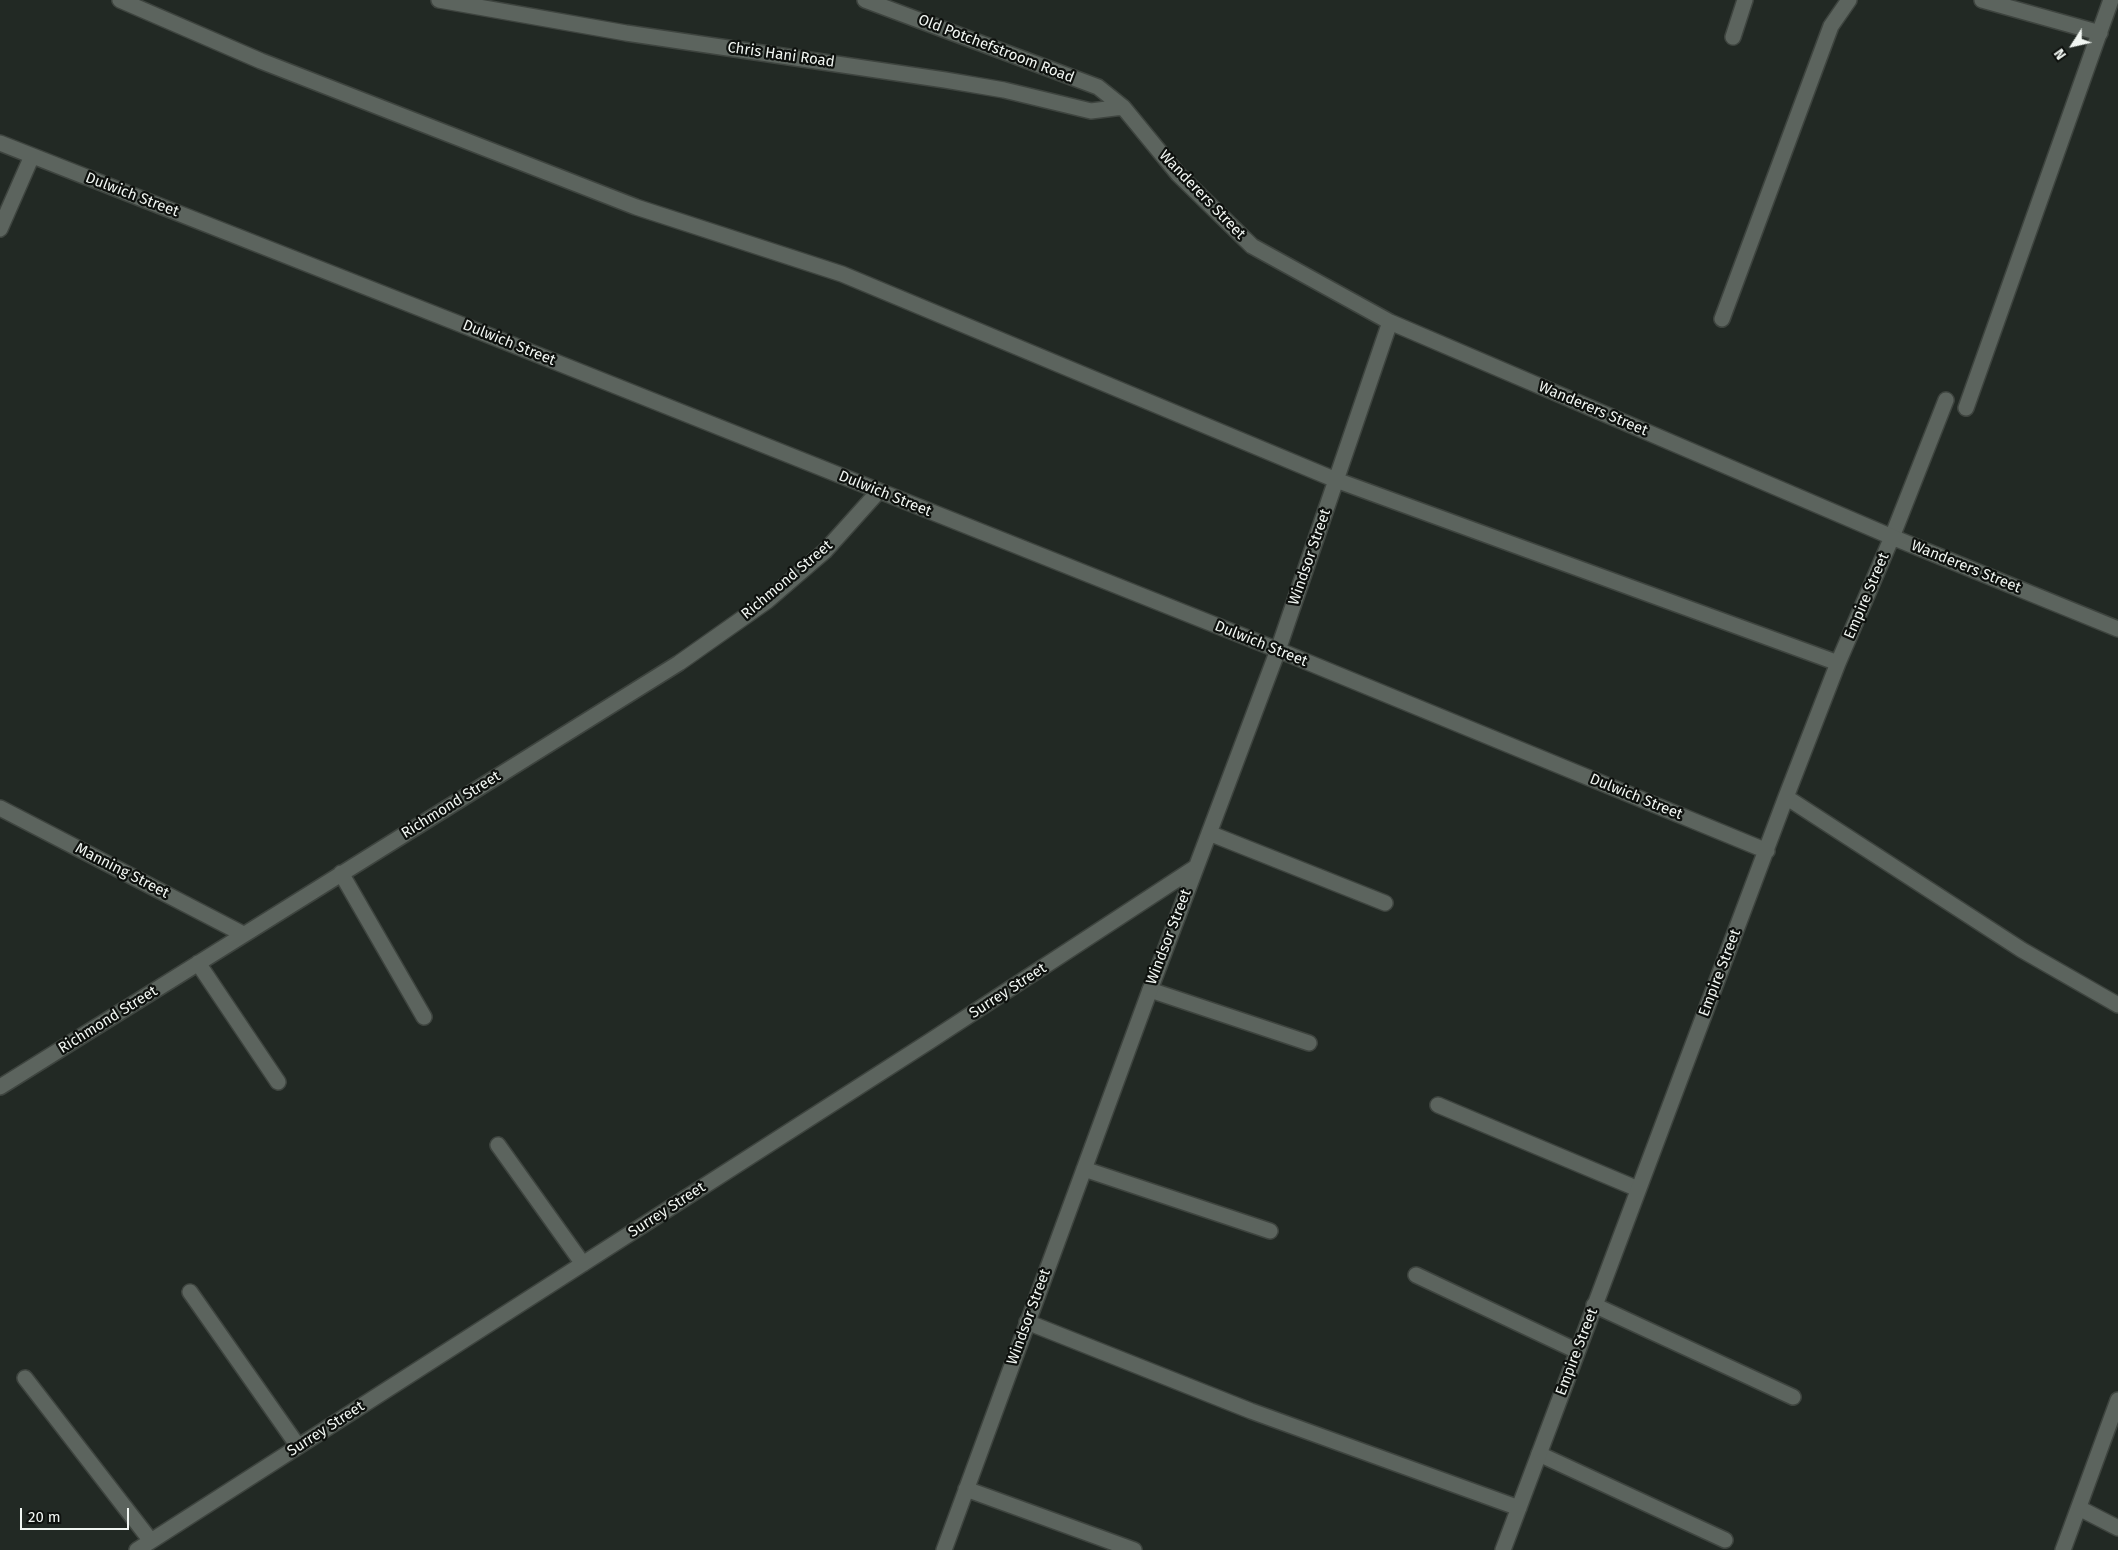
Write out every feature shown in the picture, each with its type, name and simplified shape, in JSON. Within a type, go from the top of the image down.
[{"type":"street","points":[[120,0],[261,61],[636,207],[842,274],[1336,480],[1838,663]]},
{"type":"street","name":"Chris Hani Road","points":[[439,0],[626,33],[1004,90],[1091,111],[1123,107]]},
{"type":"street","name":"Old Potchefstroom Road","points":[[865,0],[1098,87],[1123,107]]},
{"type":"street","points":[[1733,38],[1745,0]]},
{"type":"street","points":[[1722,319],[1831,26],[1849,0]]},
{"type":"street","points":[[1982,0],[2100,33]]},
{"type":"street","points":[[1966,408],[2111,0]]},
{"type":"street","name":"Wanderers Street","points":[[1123,107],[1178,174],[1252,246],[1390,322],[1892,537],[2118,629]]},
{"type":"street","name":"Dulwich Street","points":[[0,143],[489,335],[878,492],[1278,650],[1767,851]]},
{"type":"street","points":[[0,229],[32,156]]},
{"type":"street","name":"Windsor Street","points":[[944,1550],[1208,833],[1278,650],[1390,322]]},
{"type":"street","name":"Empire Street","points":[[1503,1550],[1786,797],[1838,663],[1892,537],[1946,400]]},
{"type":"street","name":"Richmond Street","points":[[0,1087],[679,662],[759,606],[825,551],[878,492]]},
{"type":"street","points":[[1786,797],[1989,929],[2118,1005]]},
{"type":"street","name":"Manning Street","points":[[0,808],[243,934]]},
{"type":"street","points":[[1208,833],[1385,903]]},
{"type":"street","name":"Surrey Street","points":[[137,1550],[1196,868]]},
{"type":"street","points":[[341,874],[424,1017]]},
{"type":"street","points":[[198,963],[278,1082]]},
{"type":"street","points":[[1150,990],[1309,1043]]},
{"type":"street","points":[[1438,1105],[1638,1189]]},
{"type":"street","points":[[498,1146],[583,1264]]},
{"type":"street","points":[[1084,1169],[1270,1231]]},
{"type":"street","points":[[1416,1274],[1577,1351]]},
{"type":"street","points":[[190,1292],[298,1446]]},
{"type":"street","points":[[1594,1305],[1793,1397]]},
{"type":"street","points":[[1027,1322],[1251,1411],[1519,1508]]},
{"type":"street","points":[[25,1378],[151,1541]]},
{"type":"street","points":[[2063,1550],[2118,1400]]},
{"type":"street","points":[[1538,1454],[1725,1540]]},
{"type":"street","points":[[966,1489],[1134,1550]]},
{"type":"street","points":[[2078,1508],[2118,1528]]}]
